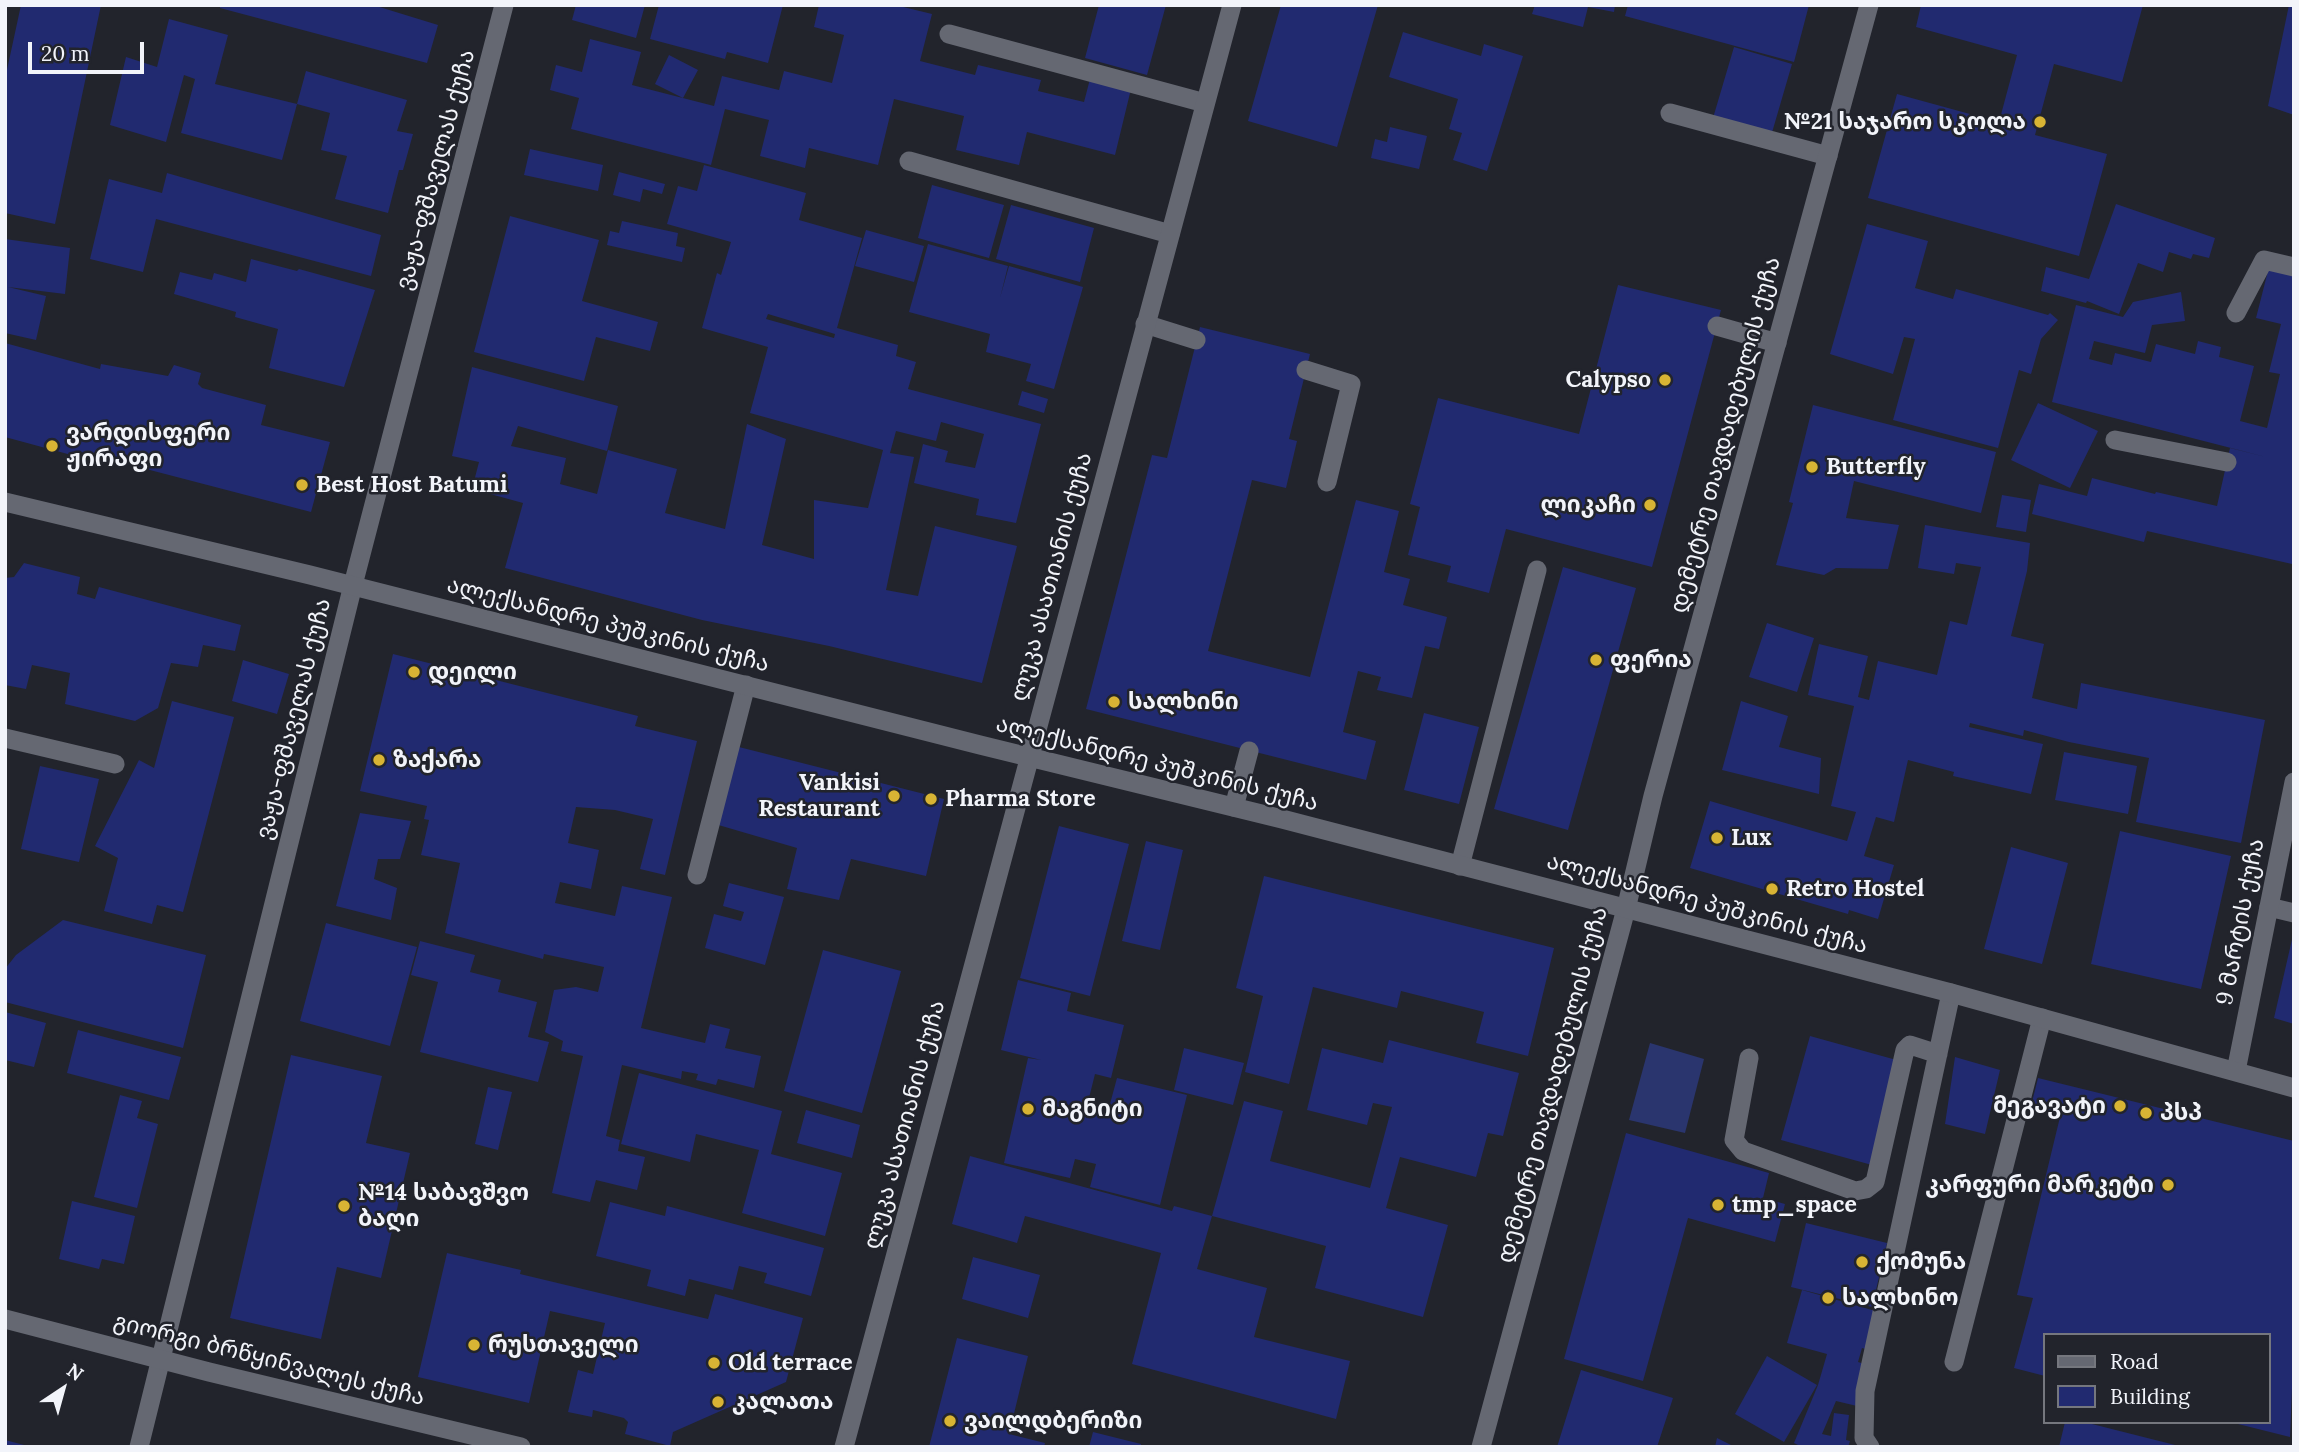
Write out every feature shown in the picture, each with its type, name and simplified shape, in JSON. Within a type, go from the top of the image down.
[{"type":"street","name":"ვაჟა-ფშაველას ქუჩა","points":[[139,1447],[353,585],[504,5]]},
{"type":"street","name":"ლუკა ასათიანის ქუჩა","points":[[844,1447],[1232,5]]},
{"type":"street","name":"დემეტრე თავდადებულის ქუჩა","points":[[1481,1447],[1626,909],[1653,796],[1869,5]]},
{"type":"street","points":[[948,34],[1205,103]]},
{"type":"street","points":[[1670,114],[1828,156]]},
{"type":"street","points":[[909,161],[1170,234]]},
{"type":"street","points":[[2236,313],[2264,260],[2294,267]]},
{"type":"street","points":[[1145,324],[1196,340]]},
{"type":"street","points":[[1717,326],[1777,343]]},
{"type":"street","points":[[1306,370],[1351,384],[1328,482]]},
{"type":"street","points":[[2115,440],[2227,462]]},
{"type":"street","name":"ალექსანდრე პუშკინის ქუჩა","points":[[5,502],[353,585],[1234,807],[1951,993],[2294,1087]]},
{"type":"street","points":[[1460,866],[1538,570]]},
{"type":"street","points":[[697,876],[746,685]]},
{"type":"street","points":[[5,738],[115,764]]},
{"type":"street","points":[[1234,807],[1249,751]]},
{"type":"street","name":"9 მარტის ქუჩა","points":[[2236,1071],[2294,782]]},
{"type":"street","points":[[2269,906],[2294,913]]},
{"type":"street","points":[[1870,1447],[1864,1438],[1864,1391],[1951,993]]},
{"type":"street","points":[[1954,1362],[2042,1018]]},
{"type":"street","points":[[1749,1058],[1734,1140],[1743,1151],[1855,1191],[1866,1189],[1875,1182],[1905,1050],[1910,1045],[1938,1054]]},
{"type":"street","name":"გიორგი ბრწყინვალეს ქუჩა","points":[[5,1319],[521,1447]]},
{"type":"shaded area","points":[[1650,1043],[1704,1059],[1685,1133],[1629,1120]]},
{"type":"building","points":[[21,5],[101,5],[55,224],[5,213],[5,79]]},
{"type":"building","points":[[220,5],[373,5],[438,25],[427,63],[220,8]]},
{"type":"building","points":[[576,5],[645,5],[636,38],[572,20]]},
{"type":"building","points":[[659,5],[783,5],[768,63],[727,52],[725,59],[650,39]]},
{"type":"building","points":[[819,5],[895,5],[932,14],[920,61],[975,75],[978,65],[1041,80],[1038,91],[1084,102],[1090,79],[1131,89],[1115,155],[1027,132],[1019,165],[956,150],[964,116],[894,99],[878,165],[809,148],[805,168],[760,156],[769,120],[725,109],[711,165],[571,129],[579,98],[550,90],[556,65],[582,72],[590,39],[641,52],[632,85],[714,106],[722,76],[779,90],[784,71],[832,83],[844,35],[814,27]]},
{"type":"building","points":[[1099,5],[1166,5],[1147,75],[1085,58]]},
{"type":"building","points":[[1281,5],[1378,5],[1337,147],[1248,121]]},
{"type":"building","points":[[1535,5],[1615,5],[1614,12],[1588,7],[1583,27],[1532,14]]},
{"type":"building","points":[[1628,5],[1809,5],[1794,62],[1625,16]]},
{"type":"building","points":[[1921,5],[2143,5],[2122,82],[2054,64],[2035,135],[2107,154],[2079,256],[1868,198],[1897,94],[1999,122],[2017,55],[1916,27]]},
{"type":"building","points":[[2289,5],[2294,5],[2294,115],[2268,106]]},
{"type":"building","points":[[169,19],[228,35],[215,84],[297,104],[282,160],[181,133],[195,79],[184,75],[166,142],[110,125],[126,57],[157,67]]},
{"type":"building","points":[[1403,32],[1481,56],[1484,44],[1523,56],[1487,171],[1453,160],[1462,133],[1449,129],[1458,99],[1389,77]]},
{"type":"building","points":[[1734,47],[1792,64],[1771,136],[1713,118]]},
{"type":"building","points":[[669,55],[698,70],[683,98],[655,84]]},
{"type":"building","points":[[306,71],[407,100],[397,131],[413,134],[403,170],[399,170],[388,213],[335,199],[347,156],[321,150],[330,113],[297,104]]},
{"type":"building","points":[[1390,127],[1427,136],[1419,169],[1371,158],[1375,139],[1387,142]]},
{"type":"building","points":[[530,149],[603,165],[598,191],[524,175]]},
{"type":"building","points":[[704,165],[806,193],[799,220],[862,238],[837,328],[898,345],[896,356],[916,362],[908,389],[1041,424],[1016,523],[976,515],[979,499],[914,483],[923,444],[948,451],[945,462],[975,468],[984,434],[941,422],[936,441],[896,431],[890,453],[914,457],[886,590],[918,596],[935,526],[1017,546],[982,683],[829,646],[702,620],[505,568],[523,503],[472,489],[479,462],[452,456],[472,367],[618,406],[607,451],[518,426],[511,446],[566,458],[560,484],[597,494],[608,450],[677,469],[665,513],[725,529],[747,424],[786,439],[762,545],[814,559],[814,500],[868,508],[883,450],[750,413],[768,347],[702,328],[717,273],[721,275],[731,242],[667,224],[678,186],[697,191]],"holes":[[[768,314],[835,334],[834,338],[766,319]]]},
{"type":"building","points":[[619,172],[665,184],[662,194],[643,189],[640,202],[613,195]]},
{"type":"building","points":[[167,173],[381,235],[371,276],[156,219],[143,272],[90,259],[109,179],[162,193]]},
{"type":"building","points":[[932,185],[1004,205],[989,258],[918,238]]},
{"type":"building","points":[[2116,204],[2215,238],[2209,258],[2193,254],[2191,259],[2169,252],[2163,272],[2138,263],[2119,314],[2087,301],[2086,303],[2041,291],[2046,267],[2089,279]]},
{"type":"building","points":[[1011,205],[1094,228],[1080,282],[996,259]]},
{"type":"building","points":[[510,216],[599,240],[582,301],[658,322],[650,351],[596,337],[584,381],[474,352]]},
{"type":"building","points":[[622,221],[678,233],[676,246],[685,248],[682,262],[607,245],[610,231],[619,233]]},
{"type":"building","points":[[1867,224],[1928,241],[1915,288],[1953,299],[1956,289],[2048,315],[2050,313],[2058,320],[2041,339],[2031,374],[2019,370],[1998,448],[1893,420],[1915,339],[1904,337],[1893,374],[1830,354]]},
{"type":"building","points":[[866,230],[924,246],[914,282],[855,266]]},
{"type":"building","points":[[5,239],[70,248],[65,294],[8,287],[46,296],[36,340],[5,333]]},
{"type":"building","points":[[928,244],[1008,266],[1000,298],[1009,266],[1083,287],[1054,389],[1026,381],[1031,364],[986,352],[990,334],[909,312]]},
{"type":"building","points":[[251,259],[375,290],[344,387],[269,368],[278,329],[235,317],[236,312],[174,294],[180,272],[212,280],[214,273],[246,282]]},
{"type":"building","points":[[2269,267],[2294,270],[2292,564],[2147,531],[2144,542],[2032,514],[2039,484],[2087,496],[2092,478],[2217,506],[2230,448],[2266,457],[2052,402],[2076,305],[2123,317],[2133,302],[2181,292],[2185,321],[2152,325],[2145,353],[2094,341],[2089,359],[2112,365],[2115,353],[2151,362],[2156,344],[2195,354],[2198,341],[2221,347],[2219,357],[2254,366],[2240,421],[2267,428],[2280,374],[2269,372],[2281,324],[2256,318]]},
{"type":"building","points":[[1618,285],[1721,310],[1652,567],[1506,529],[1489,593],[1447,582],[1451,566],[1408,555],[1420,507],[1410,504],[1438,398],[1579,434]]},
{"type":"building","points":[[1200,327],[1310,354],[1289,439],[1297,441],[1286,488],[1252,480],[1208,651],[1310,677],[1356,500],[1399,511],[1384,572],[1410,579],[1403,605],[1447,617],[1439,649],[1425,646],[1412,698],[1377,690],[1381,677],[1358,671],[1343,732],[1376,741],[1366,780],[1086,709],[1152,455],[1167,458]]},
{"type":"building","points":[[5,343],[100,369],[101,364],[168,376],[174,365],[201,373],[198,384],[202,388],[266,405],[261,425],[330,442],[311,512],[77,451],[75,456],[5,437]]},
{"type":"building","points":[[1022,391],[1048,399],[1044,413],[1018,405]]},
{"type":"building","points":[[2038,403],[2098,431],[2070,488],[2011,460]]},
{"type":"building","points":[[1813,405],[1996,452],[1981,513],[1854,481],[1846,518],[1899,525],[1888,569],[1836,568],[1824,575],[1776,565],[1793,503],[1789,502]]},
{"type":"building","points":[[2002,495],[2031,500],[2026,532],[1996,527]]},
{"type":"building","points":[[1925,525],[2030,543],[2027,571],[2011,636],[2044,644],[2032,698],[2077,709],[2081,683],[2265,720],[2241,843],[2136,822],[2149,758],[2024,730],[2023,736],[1970,723],[1969,727],[2043,744],[2031,794],[1953,776],[1954,772],[1908,760],[1894,822],[1876,817],[1864,856],[1894,865],[1878,919],[1849,910],[1848,914],[1690,868],[1710,801],[1847,841],[1856,812],[1831,806],[1854,706],[1808,695],[1819,644],[1868,656],[1858,697],[1869,700],[1878,661],[1937,675],[1950,621],[1967,625],[1981,567],[1956,563],[1954,574],[1918,568]]},
{"type":"building","points":[[24,563],[80,577],[77,594],[95,599],[99,587],[241,625],[235,651],[203,645],[198,667],[171,663],[158,708],[135,721],[65,704],[70,673],[32,665],[26,689],[5,685],[5,578],[14,577]]},
{"type":"building","points":[[1563,567],[1636,588],[1568,830],[1494,809]]},
{"type":"building","points":[[1767,623],[1814,638],[1797,692],[1749,677]]},
{"type":"building","points":[[393,654],[638,716],[635,726],[697,741],[665,875],[640,869],[653,819],[615,810],[576,807],[568,843],[599,850],[591,889],[560,882],[555,903],[615,916],[622,886],[672,897],[641,1028],[705,1043],[710,1024],[730,1029],[725,1048],[761,1056],[754,1088],[718,1079],[716,1085],[696,1080],[698,1074],[682,1071],[681,1079],[622,1065],[606,1136],[620,1140],[618,1151],[645,1157],[637,1190],[596,1180],[590,1202],[552,1193],[583,1056],[561,1051],[563,1041],[545,1032],[554,990],[576,987],[598,992],[604,967],[544,954],[543,959],[445,933],[460,863],[421,855],[429,820],[424,819],[427,806],[360,791]]},
{"type":"building","points":[[243,660],[289,674],[277,714],[232,701]]},
{"type":"building","points":[[172,701],[234,717],[183,912],[157,905],[152,924],[104,911],[118,858],[95,846],[139,760],[154,768]]},
{"type":"building","points":[[1741,701],[1788,716],[1779,747],[1821,758],[1819,794],[1722,770]]},
{"type":"building","points":[[1424,713],[1479,727],[1459,804],[1404,790]]},
{"type":"building","points":[[735,746],[944,799],[926,876],[851,859],[839,900],[787,889],[797,848],[715,824]]},
{"type":"building","points":[[2064,752],[2137,766],[2128,814],[2055,800]]},
{"type":"building","points":[[40,766],[99,779],[79,862],[21,849]]},
{"type":"building","points":[[360,813],[411,821],[400,859],[378,859],[374,879],[397,888],[391,920],[336,906]]},
{"type":"building","points":[[1059,826],[1129,844],[1090,996],[1020,978]]},
{"type":"building","points":[[2120,831],[2231,856],[2201,989],[2091,964]]},
{"type":"building","points":[[1146,841],[1183,850],[1160,950],[1122,941]]},
{"type":"building","points":[[2011,847],[2068,863],[2042,964],[1984,949]]},
{"type":"building","points":[[1264,876],[1554,948],[1528,1056],[1476,1043],[1484,1012],[1401,991],[1397,1008],[1313,987],[1289,1084],[1245,1072],[1263,996],[1236,988]]},
{"type":"building","points":[[729,883],[784,897],[765,965],[705,948],[714,914],[741,921],[744,912],[723,906]]},
{"type":"building","points":[[63,920],[206,955],[183,1048],[5,1002],[5,969],[16,955]]},
{"type":"building","points":[[326,923],[417,947],[390,1046],[300,1021]]},
{"type":"building","points":[[2294,935],[2294,1024],[2274,1018]]},
{"type":"building","points":[[420,941],[475,955],[470,972],[501,980],[498,992],[537,1002],[528,1037],[549,1042],[538,1082],[420,1052],[438,982],[411,975]]},
{"type":"building","points":[[823,950],[901,971],[862,1113],[784,1091]]},
{"type":"building","points":[[1018,980],[1071,993],[1067,1011],[1124,1025],[1111,1078],[1095,1074],[1086,1110],[1107,1115],[1117,1078],[1187,1095],[1160,1205],[1090,1187],[1096,1164],[1075,1159],[1070,1178],[1004,1163],[1028,1058],[1041,1060],[1001,1050]]},
{"type":"building","points":[[5,1012],[46,1023],[34,1067],[5,1060]]},
{"type":"building","points":[[78,1030],[181,1057],[169,1100],[67,1073]]},
{"type":"building","points":[[1810,1036],[1900,1061],[1872,1165],[1781,1140]]},
{"type":"building","points":[[1389,1040],[1519,1073],[1503,1136],[1488,1133],[1476,1177],[1400,1157],[1386,1208],[1448,1225],[1423,1317],[1315,1288],[1326,1246],[1212,1216],[1244,1101],[1283,1111],[1270,1161],[1370,1188],[1392,1107],[1373,1103],[1367,1125],[1307,1110],[1322,1048],[1383,1063]]},
{"type":"building","points":[[1184,1048],[1244,1063],[1233,1105],[1174,1090]]},
{"type":"building","points":[[291,1055],[382,1076],[366,1143],[410,1153],[381,1278],[337,1267],[321,1339],[230,1318]]},
{"type":"building","points":[[1955,1057],[2000,1070],[1985,1134],[1945,1124]]},
{"type":"building","points":[[639,1073],[782,1111],[771,1154],[842,1173],[825,1236],[742,1213],[759,1150],[696,1134],[690,1162],[621,1144]]},
{"type":"building","points":[[2038,1078],[2294,1141],[2294,1340],[2290,1437],[2238,1424],[2271,1424],[2271,1333],[2044,1333],[2044,1376],[2014,1368],[2033,1298],[2017,1295],[2060,1117],[2030,1110]]},
{"type":"building","points":[[488,1087],[512,1092],[498,1150],[475,1144]]},
{"type":"building","points":[[120,1095],[142,1101],[137,1118],[158,1124],[137,1208],[94,1197]]},
{"type":"building","points":[[806,1110],[860,1125],[852,1158],[797,1143]]},
{"type":"building","points":[[1626,1133],[1769,1173],[1763,1198],[1785,1204],[1775,1242],[1688,1218],[1643,1381],[1564,1359]]},
{"type":"building","points":[[970,1156],[1172,1211],[1174,1206],[1212,1216],[1197,1269],[1267,1288],[1254,1337],[1350,1361],[1336,1419],[1132,1364],[1161,1253],[1025,1216],[1017,1243],[952,1224]]},
{"type":"building","points":[[72,1201],[135,1216],[124,1264],[102,1259],[99,1269],[59,1259]]},
{"type":"building","points":[[610,1202],[665,1216],[667,1206],[824,1248],[811,1296],[764,1283],[767,1273],[739,1266],[733,1290],[689,1279],[685,1296],[647,1286],[651,1270],[596,1256]]},
{"type":"building","points":[[1806,1223],[1887,1243],[1872,1307],[1791,1287]]},
{"type":"building","points":[[447,1253],[521,1270],[520,1274],[708,1319],[715,1294],[803,1318],[786,1382],[673,1432],[670,1446],[625,1434],[628,1422],[624,1418],[593,1410],[592,1417],[568,1412],[578,1370],[593,1374],[605,1323],[550,1311],[529,1403],[418,1377]]},
{"type":"building","points":[[973,1257],[1040,1275],[1028,1318],[962,1299]]},
{"type":"building","points":[[1802,1290],[1879,1312],[1869,1350],[1862,1348],[1858,1362],[1868,1365],[1857,1406],[1836,1401],[1822,1434],[1831,1436],[1834,1413],[1849,1415],[1846,1440],[1850,1441],[1848,1447],[1802,1447],[1794,1443],[1818,1385],[1827,1354],[1787,1343]]},
{"type":"building","points":[[957,1338],[1028,1356],[1009,1434],[1045,1443],[1044,1447],[929,1447]]},
{"type":"building","points":[[1767,1356],[1817,1385],[1784,1442],[1735,1414]]},
{"type":"building","points":[[1581,1370],[1673,1398],[1657,1447],[1557,1447]]},
{"type":"building","points":[[2065,1424],[2092,1424],[2183,1447],[2059,1447]]},
{"type":"building","points":[[1093,1432],[1141,1444],[1141,1447],[1089,1447]]},
{"type":"building","points":[[1717,1438],[1735,1447],[1715,1447]]},
{"type":"building","points":[[5,1440],[28,1446],[28,1447],[5,1447]]},
{"type":"place","name":"№21 საჯარო სკოლა","points":[[2040,122]]},
{"type":"place","name":"Calypso","points":[[1665,380]]},
{"type":"place","name":"ვარდისფერი ჟირაფი","points":[[52,446]]},
{"type":"place","name":"Butterfly","points":[[1812,467]]},
{"type":"place","name":"Best Host Batumi","points":[[302,485]]},
{"type":"place","name":"ლიკაჩი","points":[[1650,505]]},
{"type":"place","name":"ფერია","points":[[1596,660]]},
{"type":"place","name":"დეილი","points":[[414,672]]},
{"type":"place","name":"სალხინი","points":[[1114,702]]},
{"type":"place","name":"ზაქარა","points":[[379,760]]},
{"type":"place","name":"Vankisi Restaurant","points":[[894,796]]},
{"type":"place","name":"Pharma Store","points":[[931,799]]},
{"type":"place","name":"Lux","points":[[1717,838]]},
{"type":"place","name":"Retro Hostel","points":[[1772,889]]},
{"type":"place","name":"მეგავატი","points":[[2120,1106]]},
{"type":"place","name":"მაგნიტი","points":[[1028,1109]]},
{"type":"place","name":"პსპ","points":[[2146,1113]]},
{"type":"place","name":"კარფური მარკეტი","points":[[2168,1185]]},
{"type":"place","name":"tmp_space","points":[[1718,1205]]},
{"type":"place","name":"№14 საბავშვო ბაღი","points":[[344,1206]]},
{"type":"place","name":"ქომუნა","points":[[1862,1262]]},
{"type":"place","name":"სალხინო","points":[[1828,1298]]},
{"type":"place","name":"რუსთაველი","points":[[474,1345]]},
{"type":"place","name":"Old terrace","points":[[714,1363]]},
{"type":"place","name":"კალათა","points":[[718,1402]]},
{"type":"place","name":"ვაილდბერიზი","points":[[950,1421]]}]
